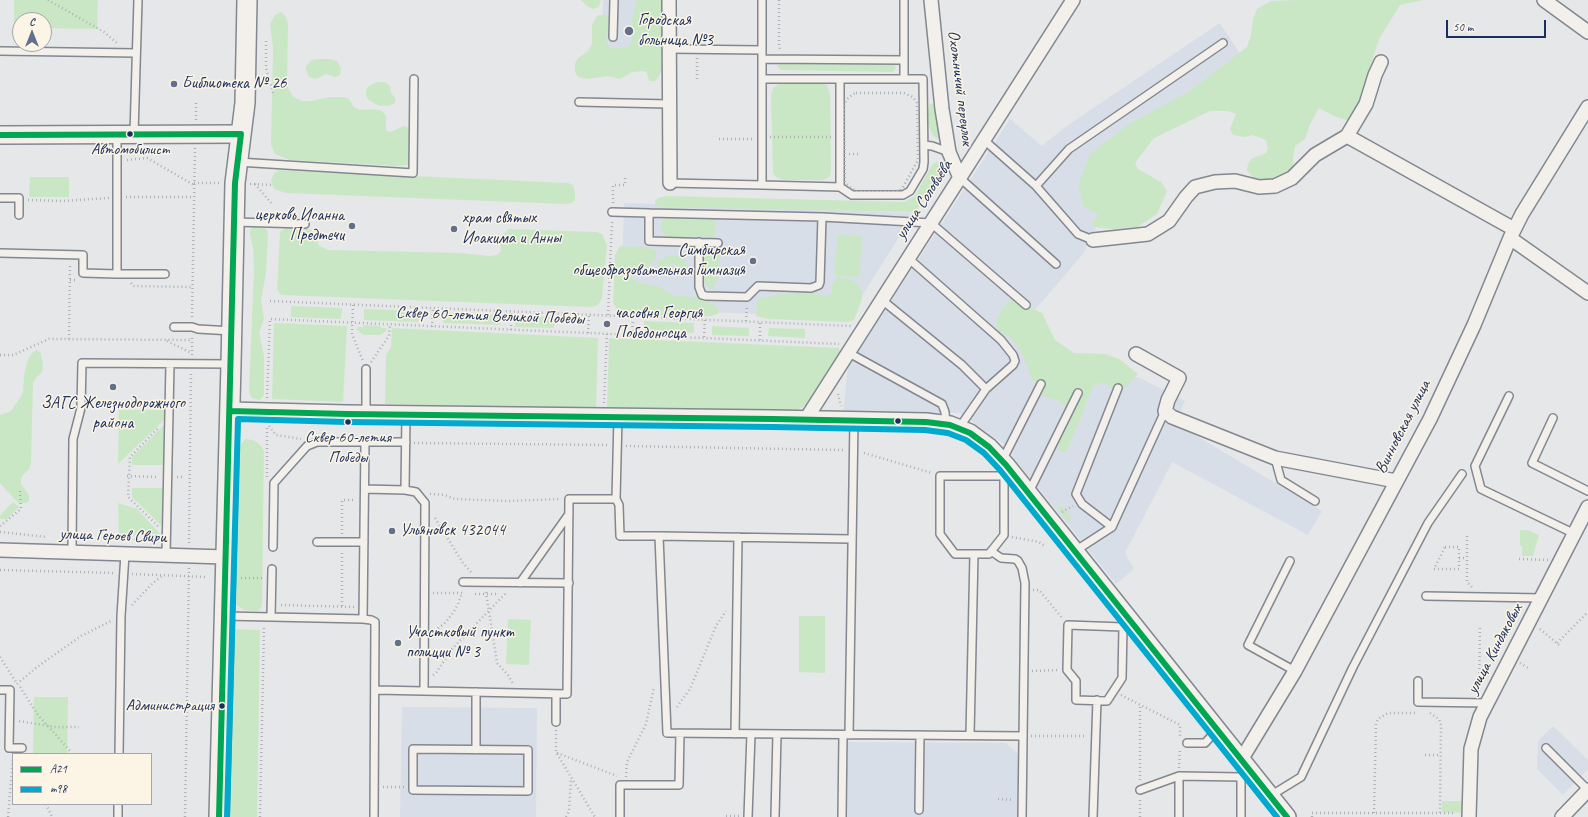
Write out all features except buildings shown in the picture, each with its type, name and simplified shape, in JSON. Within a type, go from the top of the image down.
[{"type":"main road","points":[[219,817],[225,557],[232,364],[235,183],[245,103],[247,0]]},
{"type":"street","points":[[669,0],[670,183]]},
{"type":"street","name":"Охотничий переулок","points":[[931,0],[942,109],[949,152],[960,178]]},
{"type":"street","name":"улица Соловьёва","points":[[806,419],[1073,0]]},
{"type":"street","points":[[1544,0],[1588,32]]},
{"type":"street","points":[[1092,240],[1148,234],[1169,221],[1195,187],[1215,182],[1235,181],[1259,187],[1275,186],[1292,178],[1315,155],[1347,136],[1366,104],[1375,75],[1381,62]]},
{"type":"street","name":"Винновская улица","points":[[1244,769],[1430,419],[1473,328],[1512,233],[1522,214],[1588,107]]},
{"type":"street","points":[[0,135],[241,134]]},
{"type":"street","points":[[1347,136],[1512,233],[1588,293]]},
{"type":"street","points":[[1136,354],[1178,378],[1168,400],[1166,411],[1172,417],[1275,458],[1396,481]]},
{"type":"street","points":[[230,411],[406,415],[806,419],[926,422],[952,426],[970,433],[989,447],[1005,470],[1028,494],[1075,551],[1127,624],[1217,730],[1244,769],[1270,796],[1287,817]]},
{"type":"street","name":"улица Киндяковых","points":[[1469,815],[1471,749],[1483,703],[1580,531],[1588,507]]},
{"type":"street","name":"улица Героев Свири","points":[[0,550],[225,557]]},
{"type":"street","points":[[1562,817],[1588,790]]},
{"type":"lane","points":[[117,274],[117,197],[125,134],[138,0]]},
{"type":"lane","points":[[613,37],[614,0]]},
{"type":"lane","points":[[762,0],[762,186]]},
{"type":"lane","points":[[904,0],[904,79]]},
{"type":"lane","points":[[1036,186],[1069,149],[1223,43]]},
{"type":"lane","points":[[669,49],[762,50]]},
{"type":"lane","points":[[0,51],[133,53]]},
{"type":"lane","points":[[762,59],[903,60]]},
{"type":"lane","points":[[237,162],[413,173],[414,79]]},
{"type":"lane","points":[[670,183],[840,188],[852,195],[906,194],[910,191],[923,169],[924,162],[923,79],[762,79]]},
{"type":"lane","points":[[840,79],[840,188]]},
{"type":"lane","points":[[579,102],[669,104]]},
{"type":"lane","points":[[984,140],[1036,186],[1078,234],[1092,240]]},
{"type":"lane","points":[[924,145],[949,152]]},
{"type":"lane","points":[[960,178],[1056,264]]},
{"type":"lane","points":[[0,198],[19,198],[19,215]]},
{"type":"lane","points":[[612,212],[822,217],[931,223],[1026,305]]},
{"type":"lane","points":[[650,213],[649,241],[718,243]]},
{"type":"lane","points":[[699,242],[699,287],[702,294],[747,297],[758,286],[811,288],[819,285],[820,282],[822,217]]},
{"type":"lane","points":[[234,222],[305,224]]},
{"type":"lane","points":[[0,253],[83,255],[83,273],[165,274]]},
{"type":"lane","points":[[851,349],[942,404],[952,426],[986,389],[1013,366],[1015,361],[1014,355],[1001,340],[908,258]]},
{"type":"lane","points":[[882,300],[962,365],[986,389]]},
{"type":"lane","points":[[174,327],[192,327],[198,329],[232,331]]},
{"type":"lane","points":[[72,552],[73,439],[81,408],[82,363],[232,364]]},
{"type":"lane","points":[[166,555],[170,364]]},
{"type":"lane","points":[[366,369],[366,414]]},
{"type":"lane","points":[[1005,470],[940,476],[940,534],[955,554],[989,554],[1004,535],[1005,470],[1041,384]]},
{"type":"lane","points":[[1112,528],[1082,504],[1076,494],[1118,388]]},
{"type":"lane","points":[[1028,494],[1078,393]]},
{"type":"lane","points":[[1509,396],[1475,466],[1481,488],[1580,531]]},
{"type":"lane","points":[[1075,551],[1112,528],[1166,411]]},
{"type":"lane","points":[[405,490],[406,415]]},
{"type":"lane","points":[[610,416],[617,446],[616,499],[619,506],[620,536],[851,539]]},
{"type":"lane","points":[[1553,418],[1532,463],[1588,491]]},
{"type":"lane","points":[[842,817],[846,735],[854,421]]},
{"type":"lane","points":[[273,547],[274,483],[307,446],[317,442],[406,442]]},
{"type":"lane","points":[[363,619],[365,442]]},
{"type":"lane","points":[[1275,458],[1281,480],[1315,501]]},
{"type":"lane","points":[[1270,796],[1301,777],[1353,667],[1428,523],[1462,474]]},
{"type":"lane","points":[[365,489],[405,490],[416,492],[425,503],[424,691]]},
{"type":"lane","points":[[376,690],[567,694],[569,499],[616,499]]},
{"type":"lane","points":[[520,583],[569,514]]},
{"type":"lane","points":[[659,536],[667,733],[1023,736]]},
{"type":"lane","points":[[735,734],[738,537]]},
{"type":"lane","points":[[317,542],[364,542]]},
{"type":"lane","points":[[991,551],[1001,558],[1015,559],[1018,561],[1022,568],[1025,590],[1022,817]]},
{"type":"lane","points":[[119,753],[121,616],[125,554]]},
{"type":"lane","points":[[970,735],[974,554]]},
{"type":"lane","points":[[1290,561],[1248,645],[1295,671]]},
{"type":"lane","points":[[271,617],[272,569]]},
{"type":"lane","points":[[464,582],[569,583]]},
{"type":"lane","points":[[1426,596],[1542,598]]},
{"type":"lane","points":[[224,616],[363,619],[375,622],[376,690],[374,817]]},
{"type":"lane","points":[[1127,624],[1122,678],[1107,701],[1076,700],[1076,681],[1067,670],[1068,625],[1127,624]]},
{"type":"lane","points":[[1418,681],[1418,702],[1483,703]]},
{"type":"lane","points":[[0,690],[10,690],[9,748],[22,748]]},
{"type":"lane","points":[[476,692],[476,750]]},
{"type":"lane","points":[[556,694],[556,722]]},
{"type":"lane","points":[[1094,817],[1097,700]]},
{"type":"lane","points":[[1187,743],[1205,743],[1217,730]]},
{"type":"lane","points":[[620,817],[620,785],[678,785],[680,733]]},
{"type":"lane","points":[[746,817],[751,734]]},
{"type":"lane","points":[[775,816],[777,734]]},
{"type":"lane","points":[[919,810],[920,735]]},
{"type":"lane","points":[[1546,748],[1588,790]]},
{"type":"lane","points":[[414,749],[476,750],[528,750],[528,791],[413,790],[414,749]]},
{"type":"lane","points":[[1140,790],[1179,776],[1244,769],[1241,817]]},
{"type":"lane","points":[[1179,776],[1179,817]]},
{"type":"lane","points":[[118,805],[118,817]]},
{"type":"path","points":[[48,0],[104,32],[133,53]]},
{"type":"path","points":[[780,0],[779,45],[781,51],[784,53]]},
{"type":"path","points":[[266,41],[266,68],[274,96]]},
{"type":"path","points":[[697,50],[697,80]]},
{"type":"path","points":[[856,93],[904,93],[910,95],[915,100],[918,106],[918,160],[916,166],[901,190],[854,191],[845,182],[844,154],[844,107],[849,96],[856,93]]},
{"type":"path","points":[[196,101],[196,123]]},
{"type":"path","points":[[772,130],[772,137]]},
{"type":"path","points":[[831,130],[831,145]]},
{"type":"path","points":[[719,139],[840,137]]},
{"type":"path","points":[[189,546],[195,148]]},
{"type":"path","points":[[844,154],[859,154]]},
{"type":"path","points":[[125,161],[147,158],[194,184],[220,183]]},
{"type":"path","points":[[608,315],[613,185],[625,186],[625,175]]},
{"type":"path","points":[[250,184],[273,185]]},
{"type":"path","points":[[255,184],[272,204]]},
{"type":"path","points":[[19,200],[63,201],[117,197],[194,198]]},
{"type":"path","points":[[69,339],[70,254]]},
{"type":"path","points":[[746,321],[747,297]]},
{"type":"path","points":[[270,301],[865,327]]},
{"type":"path","points":[[353,304],[352,334],[366,369]]},
{"type":"path","points":[[432,327],[433,308]]},
{"type":"path","points":[[511,312],[511,330]]},
{"type":"path","points":[[588,333],[589,314]]},
{"type":"path","points":[[632,335],[633,317]]},
{"type":"path","name":"Сквер 60-летия Великой Победы","points":[[267,402],[270,319],[760,340],[851,349]]},
{"type":"path","points":[[704,338],[705,319]]},
{"type":"path","points":[[760,322],[760,340]]},
{"type":"path","points":[[366,369],[389,336],[390,324]]},
{"type":"path","points":[[606,333],[610,416]]},
{"type":"path","points":[[0,355],[13,355],[49,339],[192,340]]},
{"type":"path","points":[[166,340],[192,354]]},
{"type":"path","points":[[167,531],[162,531],[128,497],[128,476],[130,457],[169,417]]},
{"type":"path","points":[[267,423],[276,435],[317,442]]},
{"type":"path","points":[[406,442],[853,450],[940,476]]},
{"type":"path","points":[[128,476],[168,477]]},
{"type":"path","points":[[0,526],[21,509],[20,491]]},
{"type":"path","points":[[416,492],[445,495],[455,499],[500,501],[569,499]]},
{"type":"path","points":[[1049,519],[1070,508],[1079,500]]},
{"type":"path","points":[[425,503],[463,563],[481,583]]},
{"type":"path","points":[[0,532],[18,535],[72,539]]},
{"type":"path","points":[[1004,535],[1039,542],[1046,547]]},
{"type":"path","points":[[1467,536],[1466,582],[1475,590]]},
{"type":"path","points":[[119,539],[189,542]]},
{"type":"path","points":[[1445,547],[1459,547],[1459,558],[1459,569],[1434,569],[1445,547]]},
{"type":"path","points":[[1459,558],[1467,558]]},
{"type":"path","points":[[1519,559],[1529,559]]},
{"type":"path","points":[[185,817],[189,565]]},
{"type":"path","points":[[0,570],[207,577]]},
{"type":"path","points":[[10,690],[37,667],[81,636],[121,616],[152,584],[163,575]]},
{"type":"path","points":[[241,578],[265,578]]},
{"type":"path","points":[[1025,590],[1039,590],[1068,625]]},
{"type":"path","points":[[424,646],[431,638],[433,632],[446,622],[453,613],[462,593]]},
{"type":"path","points":[[486,594],[498,663],[508,675],[518,693]]},
{"type":"path","points":[[424,681],[436,673],[452,649],[504,594]]},
{"type":"path","points":[[666,718],[673,712],[690,689],[716,626],[737,596]]},
{"type":"path","points":[[271,605],[363,607]]},
{"type":"path","points":[[1530,620],[1558,644],[1588,612]]},
{"type":"path","points":[[1480,625],[1483,703]]},
{"type":"path","points":[[0,657],[38,715],[71,752]]},
{"type":"path","points":[[1024,671],[1067,670]]},
{"type":"path","points":[[556,752],[618,776],[626,777],[627,762],[646,724],[654,686]]},
{"type":"path","points":[[1113,691],[1180,725],[1180,740]]},
{"type":"path","points":[[1140,705],[1140,817]]},
{"type":"path","points":[[1374,813],[1376,728],[1378,719],[1388,713],[1431,713],[1438,719],[1441,725],[1440,813]]},
{"type":"path","points":[[10,720],[49,726],[80,727]]},
{"type":"path","points":[[556,722],[556,752],[595,817]]},
{"type":"path","points":[[1023,736],[1096,736]]},
{"type":"path","points":[[1179,776],[1180,747]]},
{"type":"path","points":[[1425,755],[1441,755]]},
{"type":"path","points":[[8,817],[12,767]]},
{"type":"path","points":[[618,776],[620,785]]},
{"type":"path","points":[[566,817],[569,811],[571,777]]},
{"type":"path","points":[[374,787],[413,787]]},
{"type":"path","points":[[998,799],[1022,800]]},
{"type":"path","points":[[46,805],[52,817]]},
{"type":"path","points":[[1312,817],[1312,813],[1440,813],[1469,815]]},
{"type":"path","points":[[726,816],[746,817]]},
{"type":"shaded area","name":"Городская больница №3","points":[[603,0],[657,0],[656,62],[602,62]]},
{"type":"shaded area","points":[[1220,23],[1242,57],[1104,157],[1105,209],[1083,254],[1014,334],[1034,361],[1140,378],[1185,401],[1175,423],[1322,511],[1308,535],[1172,462],[1125,553],[1134,569],[1116,584],[1002,443],[960,413],[843,413],[848,367],[1010,119],[1042,146],[1068,125]]},
{"type":"shaded area","name":"Симбирская общеобразовательная Гимназия","points":[[624,203],[914,213],[849,317],[621,309]]},
{"type":"shaded area","points":[[402,707],[537,708],[536,817],[400,817]]},
{"type":"shaded area","points":[[1553,726],[1588,760],[1588,769],[1563,795],[1537,769],[1538,741]]},
{"type":"shaded area","points":[[848,742],[1006,743],[1019,755],[1018,817],[847,817]]},
{"type":"green space","points":[[14,0],[98,0],[97,29],[52,28],[52,12],[14,12]]},
{"type":"green space","points":[[581,0],[601,0],[599,7],[593,9]]},
{"type":"green space","points":[[637,0],[664,0],[663,58],[662,69],[658,78],[655,81],[650,81],[647,73],[644,71],[632,72],[620,79],[608,76],[587,79],[578,77],[575,72],[575,64],[577,59],[588,51],[592,44],[592,25],[597,16],[605,14],[609,18],[606,40],[610,48],[624,48],[629,46],[632,41],[631,22]]},
{"type":"green space","points":[[1423,0],[1400,5],[1379,39],[1367,75],[1364,99],[1354,116],[1347,120],[1336,117],[1319,108],[1310,124],[1305,139],[1295,146],[1293,159],[1294,171],[1285,178],[1264,181],[1253,177],[1247,171],[1248,164],[1251,159],[1266,153],[1268,149],[1266,140],[1253,135],[1245,137],[1233,135],[1230,129],[1236,114],[1228,111],[1210,111],[1154,138],[1135,163],[1138,169],[1161,182],[1167,191],[1157,214],[1137,227],[1112,229],[1094,227],[1092,223],[1098,214],[1083,206],[1078,185],[1090,154],[1129,124],[1190,91],[1247,47],[1251,35],[1253,19],[1257,9],[1271,1]]},
{"type":"green space","points":[[281,12],[286,17],[288,24],[287,86],[293,97],[302,101],[312,101],[329,97],[345,97],[349,99],[354,107],[360,110],[374,109],[382,111],[386,116],[387,131],[390,132],[404,126],[407,127],[409,131],[410,163],[407,165],[398,166],[290,160],[275,154],[271,145],[273,47],[270,24],[275,15]]},
{"type":"green space","points":[[330,59],[337,61],[341,68],[340,75],[335,77],[326,74],[316,79],[309,77],[306,66],[312,60]]},
{"type":"green space","points":[[780,64],[894,65],[896,68],[893,72],[781,70],[777,66]]},
{"type":"green space","points":[[378,82],[385,82],[390,86],[391,93],[396,99],[394,104],[387,106],[377,105],[366,96],[366,90],[369,86]]},
{"type":"green space","points":[[783,82],[820,82],[827,85],[830,94],[831,168],[830,176],[823,180],[783,180],[776,177],[773,173],[771,94],[774,87]]},
{"type":"green space","points":[[930,103],[936,106],[941,138],[938,139],[933,136],[927,121]]},
{"type":"green space","points":[[938,161],[942,161],[945,165],[945,172],[918,208],[911,212],[661,207],[655,205],[655,201],[658,198],[667,196],[904,202],[915,196],[932,165]]},
{"type":"green space","points":[[279,170],[568,183],[573,185],[575,200],[572,203],[566,204],[286,193],[274,189],[271,181],[274,173]]},
{"type":"green space","points":[[30,177],[69,177],[69,197],[29,197]]},
{"type":"green space","points":[[667,216],[716,217],[715,237],[693,236],[690,238],[672,238],[667,236],[663,233],[661,227],[662,221]]},
{"type":"green space","points":[[253,226],[264,227],[267,230],[268,235],[266,272],[261,301],[264,318],[259,333],[264,356],[264,395],[260,400],[252,398],[249,393],[254,268],[253,247],[250,231]]},
{"type":"green space","points":[[302,227],[311,230],[319,246],[328,250],[461,253],[489,256],[497,255],[501,251],[501,236],[509,229],[597,232],[602,234],[607,245],[602,298],[598,305],[591,307],[281,295],[277,289],[280,232],[285,228]]},
{"type":"green space","points":[[838,234],[862,236],[859,277],[834,275]]},
{"type":"green space","points":[[621,246],[645,247],[653,249],[657,252],[655,260],[648,268],[634,269],[632,271],[631,275],[633,279],[640,283],[657,286],[673,295],[708,299],[718,308],[719,313],[712,316],[688,317],[653,315],[618,310],[613,303],[615,255]]},
{"type":"green space","points":[[720,252],[720,273],[718,273],[717,282],[714,283],[714,289],[710,289],[704,282],[704,256],[709,253]]},
{"type":"green space","points":[[670,255],[684,257],[685,263],[689,268],[688,274],[685,275],[680,273],[675,264],[672,264],[665,269],[658,267],[658,261]]},
{"type":"green space","points":[[838,276],[850,279],[857,284],[862,292],[862,299],[854,320],[848,322],[768,319],[756,316],[757,301],[759,299],[783,293],[810,293],[827,296],[832,293],[832,284]]},
{"type":"green space","points":[[1012,299],[1042,313],[1055,340],[1074,353],[1106,354],[1119,359],[1138,374],[1125,388],[1112,390],[1105,382],[1093,386],[1067,450],[1064,453],[1058,450],[1066,410],[1062,402],[1043,396],[1032,379],[1020,349],[1010,337],[998,331],[996,321],[1002,309]]},
{"type":"green space","points":[[291,306],[342,308],[341,319],[291,317]]},
{"type":"green space","points":[[364,309],[419,311],[418,322],[364,320]]},
{"type":"green space","points":[[444,313],[501,315],[500,325],[443,323]]},
{"type":"green space","points":[[516,316],[554,317],[554,328],[515,327]]},
{"type":"green space","points":[[644,321],[694,323],[694,333],[644,332]]},
{"type":"green space","points":[[274,323],[347,326],[343,402],[272,399]]},
{"type":"green space","points":[[363,325],[381,326],[381,328],[387,328],[386,331],[380,335],[364,335],[356,329],[357,327],[363,327]]},
{"type":"green space","points":[[712,326],[749,328],[749,336],[712,335]]},
{"type":"green space","points":[[392,328],[598,338],[596,409],[385,404],[386,355],[391,347]]},
{"type":"green space","points":[[769,328],[805,329],[805,338],[768,336]]},
{"type":"green space","points":[[609,338],[839,348],[840,352],[806,405],[797,410],[788,412],[607,409]]},
{"type":"green space","points":[[36,350],[41,354],[43,365],[42,372],[33,383],[31,463],[29,469],[22,476],[21,480],[21,484],[29,495],[29,501],[26,503],[18,503],[0,483],[0,415],[11,411],[21,396],[23,392],[24,375],[27,362],[31,354]]},
{"type":"green space","points":[[119,410],[166,410],[166,418],[118,464]]},
{"type":"green space","points":[[165,424],[164,465],[132,465],[132,457]]},
{"type":"green space","points":[[245,439],[257,442],[262,447],[264,452],[262,606],[258,611],[244,610],[234,603],[238,448]]},
{"type":"green space","points":[[132,488],[164,488],[163,527],[132,497]]},
{"type":"green space","points":[[13,502],[19,507],[7,519],[0,519],[3,512]]},
{"type":"green space","points":[[118,503],[137,509],[162,536],[119,535]]},
{"type":"green space","points":[[1060,506],[1071,518],[1070,522],[1068,522],[1058,509],[1057,507]]},
{"type":"green space","points":[[1520,530],[1527,530],[1539,535],[1533,556],[1522,556],[1522,546],[1520,546]]},
{"type":"green space","points":[[799,616],[825,616],[825,673],[799,672]]},
{"type":"green space","points":[[508,619],[531,620],[529,665],[506,664]]},
{"type":"green space","points":[[230,629],[260,630],[257,817],[227,817]]},
{"type":"green space","points":[[34,697],[68,697],[67,753],[33,753]]},
{"type":"green space","points":[[1442,801],[1464,801],[1464,813],[1442,812]]},
{"type":"transit line","name":"А21","points":[[0,135],[241,134],[235,183],[219,817]]},
{"type":"transit line","name":"А21","points":[[230,411],[347,414],[773,419],[926,422],[950,425],[970,433],[989,447],[1006,465],[1287,817]]},
{"type":"transit line","name":"т98","points":[[227,817],[238,419],[347,422],[773,427],[925,430],[948,433],[966,440],[984,453],[1000,470],[1277,817]]},
{"type":"place","name":"Городская больница №3","points":[[629,31]]},
{"type":"place","name":"Библиотека № 26","points":[[174,84]]},
{"type":"place","name":"Автомобилист","points":[[130,134]]},
{"type":"place","name":"церковь Иоанна Предтечи","points":[[352,226]]},
{"type":"place","name":"храм святых Иоакима и Анны","points":[[454,229]]},
{"type":"place","name":"Симбирская общеобразовательная Гимназия","points":[[753,261]]},
{"type":"place","name":"часовня Георгия Победоносца","points":[[607,324]]},
{"type":"place","name":"ЗАГС Железнодорожного района","points":[[113,387]]},
{"type":"place","name":"Сквер 60-летия Победы","points":[[348,422]]},
{"type":"place","name":"Ульяновск 432044","points":[[392,531]]},
{"type":"place","name":"Участковый пункт полиции № 3","points":[[398,643]]},
{"type":"place","name":"Администрация","points":[[222,706]]}]
